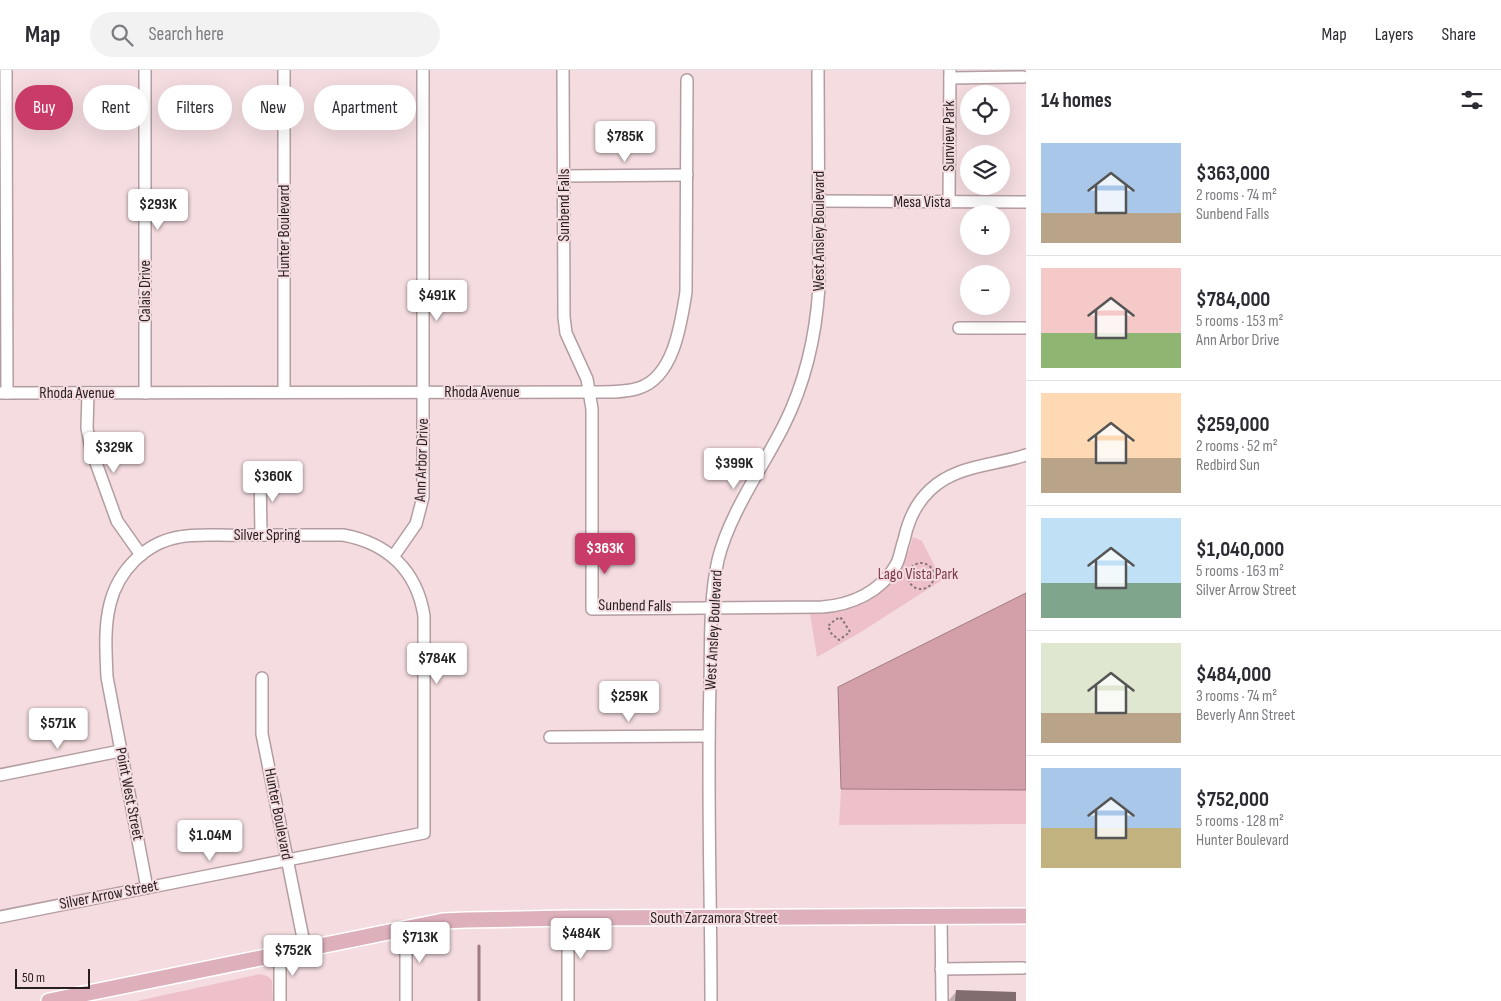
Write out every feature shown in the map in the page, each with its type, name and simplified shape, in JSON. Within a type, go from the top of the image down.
[{"type":"main road","name":"South Zarzamora Street","points":[[49,1001],[406,928],[466,920],[1026,916]]},
{"type":"street","points":[[3,393],[6,70]]},
{"type":"street","name":"Calais Drive","points":[[145,70],[145,393]]},
{"type":"street","name":"Hunter Boulevard","points":[[284,70],[284,392]]},
{"type":"street","name":"Ann Arbor Drive","points":[[393,557],[411,532],[421,506],[423,488],[423,70]]},
{"type":"street","name":"Sunbend Falls","points":[[563,70],[564,317],[566,333],[587,379],[592,409],[592,609],[822,607],[848,603],[866,595],[879,586],[896,565],[912,515],[920,500],[929,490],[940,481],[965,469],[1006,462],[1026,455]]},
{"type":"street","name":"West Ansley Boulevard","points":[[711,1001],[709,736],[712,607],[718,561],[728,532],[785,423],[803,379],[817,320],[819,287],[818,70]]},
{"type":"street","points":[[950,74],[1023,77]]},
{"type":"street","name":"Sunview Park","points":[[949,202],[950,74]]},
{"type":"street","name":"Rhoda Avenue","points":[[3,393],[590,392],[625,391],[641,388],[654,380],[661,372],[670,356],[681,326],[686,292],[687,80]]},
{"type":"street","points":[[564,176],[687,175]]},
{"type":"street","name":"Mesa Vista","points":[[819,201],[1026,202]]},
{"type":"street","points":[[959,328],[1026,328]]},
{"type":"street","points":[[88,393],[87,428],[91,450],[117,521],[141,554]]},
{"type":"street","points":[[260,471],[261,535]]},
{"type":"street","name":"Silver Spring","points":[[141,554],[162,542],[181,536],[261,535],[343,536],[371,543],[393,557]]},
{"type":"street","name":"Point West Street","points":[[141,554],[120,579],[112,596],[108,615],[106,646],[107,677],[147,888]]},
{"type":"street","name":"Silver Arrow Street","points":[[0,917],[424,833],[424,616],[420,598],[412,580],[393,557]]},
{"type":"street","name":"Hunter Boulevard","points":[[262,678],[262,734],[306,948]]},
{"type":"street","points":[[550,737],[709,736]]},
{"type":"street","points":[[0,775],[120,751]]},
{"type":"street","points":[[941,917],[942,1001]]},
{"type":"street","points":[[568,918],[568,1001]]},
{"type":"street","points":[[406,928],[406,1001]]},
{"type":"street","points":[[280,954],[280,1001]]},
{"type":"street","points":[[942,969],[1023,968]]},
{"type":"path","points":[[904,570],[908,573],[910,584],[917,588],[930,586],[934,580],[931,567],[926,563],[917,564],[908,573]]},
{"type":"path","points":[[838,617],[842,619],[850,630],[839,640],[831,633],[828,626],[838,617]]},
{"type":"green space","name":"Lago Vista Park","points":[[913,537],[922,541],[942,580],[861,632],[817,657],[810,614],[848,609],[877,595],[889,585],[898,572],[907,556]]},
{"type":"green space","points":[[841,789],[1026,790],[1026,824],[839,825]]},
{"type":"green space","points":[[260,974],[272,980],[273,1001],[137,1001]]},
{"type":"shaded area","points":[[1026,593],[1026,790],[841,789],[838,687]]},
{"type":"building","points":[[956,990],[1016,992],[1016,1001],[955,1001]]},
{"type":"waterway","points":[[479,946],[479,1001]]}]
